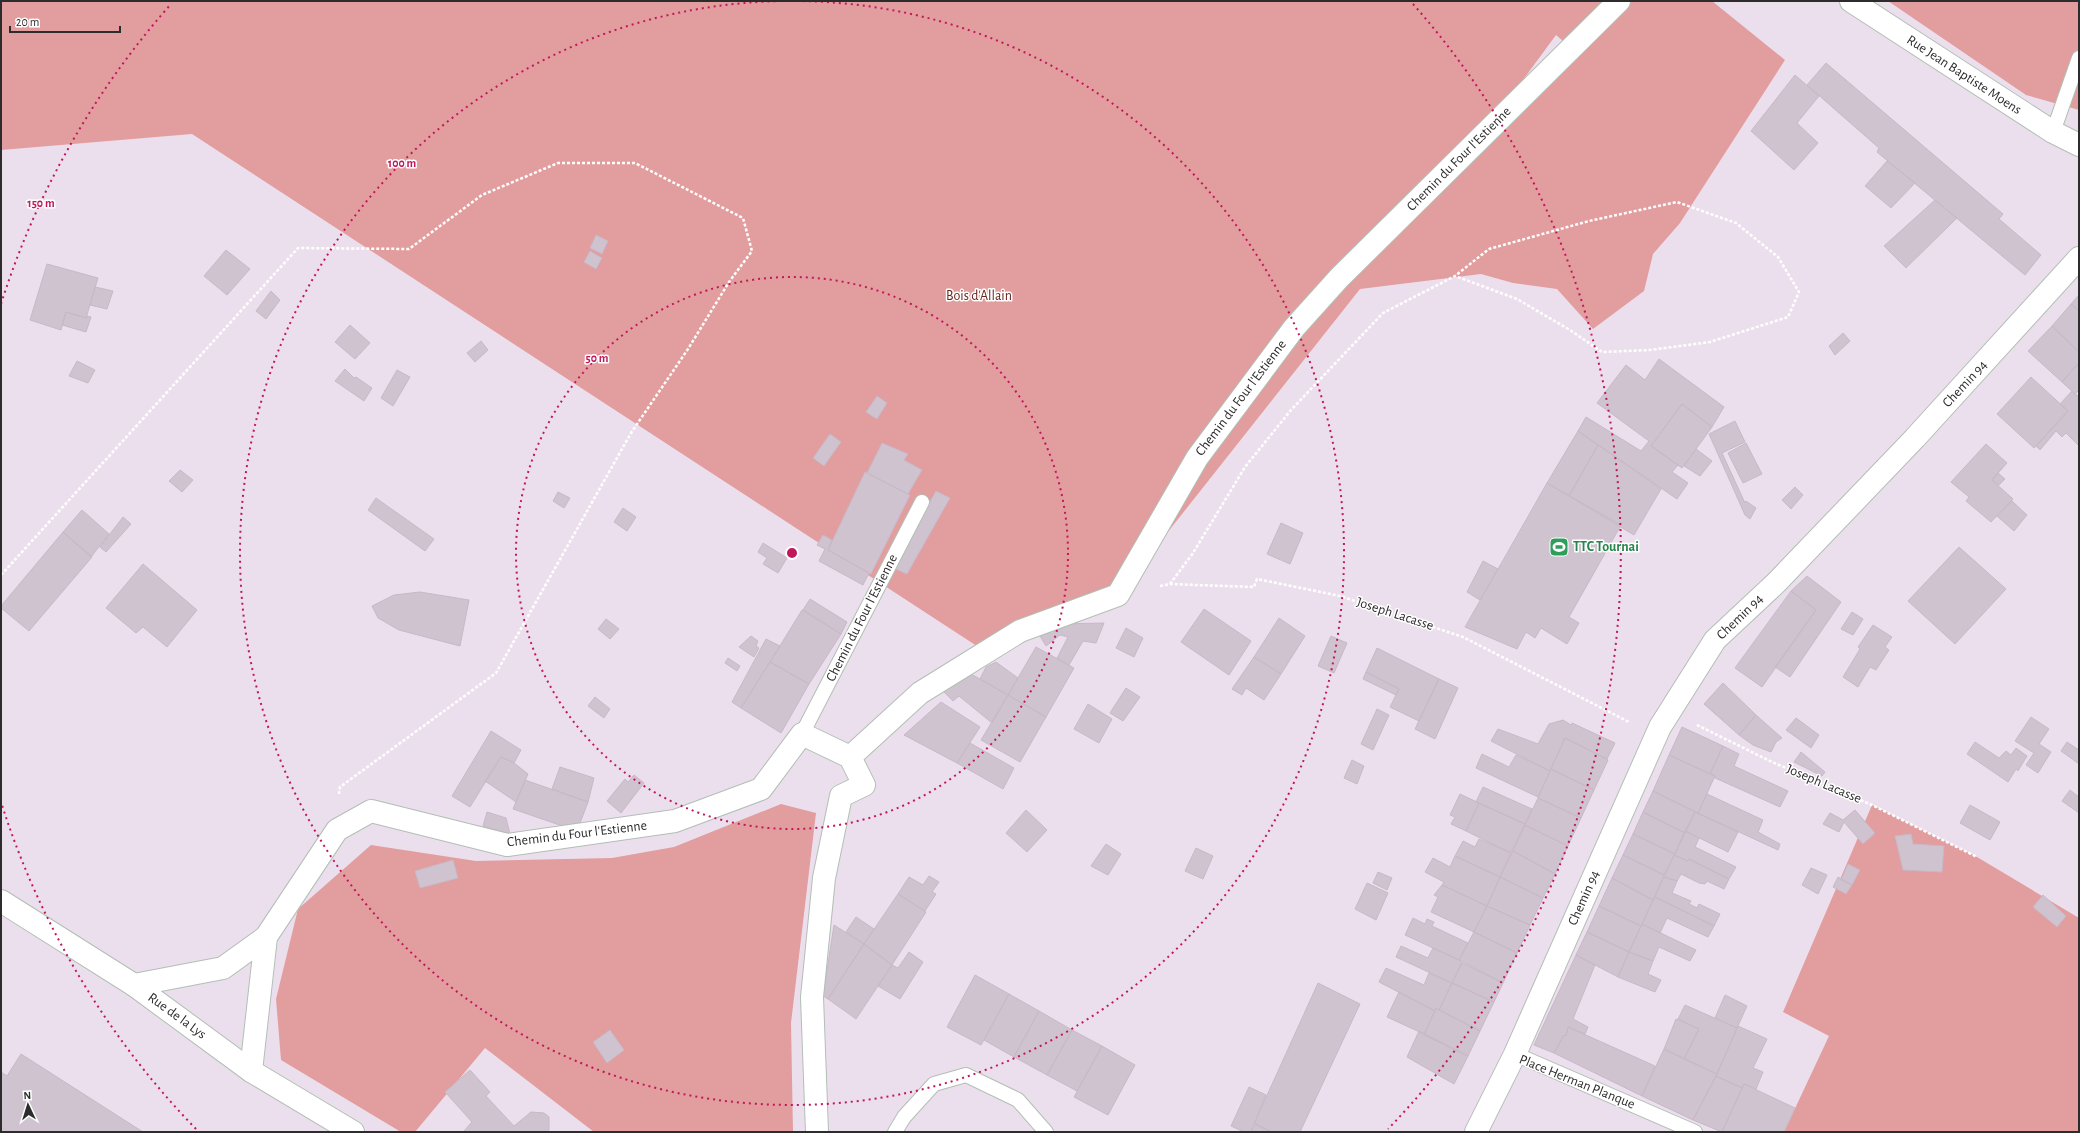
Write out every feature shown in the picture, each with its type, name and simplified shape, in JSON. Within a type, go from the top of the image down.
[{"type":"street","name":"Chemin du Four l'Estienne","points":[[1118,595],[1196,458],[1294,328],[1339,278],[1619,1]]},
{"type":"street","name":"Rue Jean Baptiste Moens","points":[[1851,1],[2053,132],[2079,146]]},
{"type":"street","name":"Chemin 94","points":[[1515,1054],[1656,736],[1715,640],[1777,582],[1916,438],[2079,258]]},
{"type":"street","points":[[850,757],[920,693],[1020,632],[1118,595]]},
{"type":"street","name":"Chemin du Four l'Estienne","points":[[266,937],[337,830],[371,810],[507,845],[675,821],[761,789],[802,734]]},
{"type":"street","points":[[802,734],[850,757],[864,785],[841,796],[824,878],[812,997],[817,1132]]},
{"type":"street","name":"Rue de la Lys","points":[[1,901],[134,985],[251,1071],[353,1132]]},
{"type":"street","points":[[134,985],[223,968],[266,937]]},
{"type":"street","points":[[251,1071],[266,937]]},
{"type":"street","name":"Place Herman Planque","points":[[1476,1132],[1515,1054]]},
{"type":"lane","points":[[2053,132],[2079,58]]},
{"type":"lane","name":"Chemin du Four l'Estienne","points":[[802,734],[922,502]]},
{"type":"lane","name":"Place Herman Planque","points":[[1515,1054],[1695,1132]]},
{"type":"lane","points":[[895,1132],[904,1117],[934,1084],[966,1075],[1018,1100],[1046,1132]]},
{"type":"path","points":[[1,575],[298,248],[410,249],[482,195],[558,163],[635,163],[743,218],[752,251],[729,282],[688,348],[631,433],[496,673],[340,787],[337,830]]},
{"type":"path","points":[[1170,584],[1193,553],[1245,467],[1291,410],[1383,313],[1455,276],[1489,249],[1589,221],[1677,202],[1736,223],[1778,257],[1799,292],[1788,317],[1710,342],[1650,350],[1602,352],[1570,330],[1517,299],[1455,276]]},
{"type":"path","name":"Joseph Lacasse","points":[[1118,595],[1170,584],[1254,587],[1257,578],[1340,596],[1463,637],[1656,736]]},
{"type":"path","name":"Joseph Lacasse","points":[[1670,712],[1772,762],[1872,805],[1976,857]]},
{"type":"green space","name":"Bois d'Allain","points":[[1,1],[1712,1],[1785,60],[1680,223],[1653,254],[1644,291],[1593,329],[1557,289],[1513,283],[1481,274],[1360,289],[1118,595],[986,652],[192,134],[1,150]],"holes":[[[1556,35],[1570,47],[1506,103]]]},
{"type":"green space","points":[[1888,1],[2079,1],[2079,110],[2026,95]]},
{"type":"green space","points":[[781,804],[816,813],[791,1023],[793,1132],[594,1132],[485,1048],[415,1132],[401,1132],[281,1060],[276,999],[298,909],[371,845],[476,861],[612,858],[674,847]]},
{"type":"green space","points":[[1872,805],[1977,857],[2079,918],[2079,1132],[1784,1132],[1829,1036],[1783,1012]]},
{"type":"building","points":[[1826,63],[2003,214],[1999,219],[2041,255],[2025,275],[1877,152],[1879,148],[1807,85]]},
{"type":"building","points":[[1795,75],[1819,96],[1797,123],[1818,143],[1794,170],[1751,131]]},
{"type":"building","points":[[1887,161],[1915,183],[1891,208],[1865,186]]},
{"type":"building","points":[[1935,200],[1957,218],[1906,268],[1884,246]]},
{"type":"building","points":[[596,235],[608,241],[602,254],[590,248]]},
{"type":"building","points":[[226,250],[250,269],[227,295],[204,276]]},
{"type":"building","points":[[590,251],[602,258],[596,269],[584,262]]},
{"type":"building","points":[[47,264],[98,278],[86,318],[66,312],[61,330],[30,320]]},
{"type":"building","points":[[95,287],[113,291],[107,309],[90,305]]},
{"type":"building","points":[[271,291],[280,300],[266,319],[256,311]]},
{"type":"building","points":[[2079,295],[2079,311],[2071,304]]},
{"type":"building","points":[[2071,304],[2079,311],[2079,352],[2052,326]]},
{"type":"building","points":[[66,312],[86,318],[87,316],[91,317],[86,332],[62,325]]},
{"type":"building","points":[[350,325],[370,343],[355,359],[335,342]]},
{"type":"building","points":[[2052,326],[2079,352],[2079,363],[2062,382],[2028,351]]},
{"type":"building","points":[[1843,333],[1850,341],[1835,355],[1829,346]]},
{"type":"building","points":[[481,341],[488,350],[475,362],[467,353]]},
{"type":"building","points":[[1659,359],[1724,407],[1712,427],[1682,404],[1651,446],[1678,465],[1672,472],[1688,483],[1677,499],[1578,431],[1586,417],[1641,451],[1649,441],[1597,403],[1626,365],[1645,380]]},
{"type":"building","points":[[77,361],[95,370],[88,383],[69,376]]},
{"type":"building","points":[[2079,363],[2079,390],[2075,394],[2062,382]]},
{"type":"building","points":[[345,369],[354,378],[356,377],[372,388],[364,401],[335,381]]},
{"type":"building","points":[[397,370],[410,377],[393,406],[381,398]]},
{"type":"building","points":[[2031,377],[2068,411],[2034,448],[1997,414]]},
{"type":"building","points":[[2072,391],[2079,397],[2079,446],[2066,433],[2062,437],[2056,431],[2040,450],[2036,446],[2068,411],[2060,404]]},
{"type":"building","points":[[877,396],[887,403],[877,419],[866,412]]},
{"type":"building","points":[[1682,404],[1712,427],[1682,468],[1651,446]]},
{"type":"building","points":[[1735,421],[1745,442],[1722,453],[1745,503],[1746,501],[1756,508],[1750,519],[1745,515],[1709,434]]},
{"type":"building","points":[[1578,431],[1598,445],[1569,496],[1547,483]]},
{"type":"building","points":[[830,434],[841,442],[824,466],[813,458]]},
{"type":"building","points":[[882,443],[908,454],[904,460],[922,470],[908,494],[867,473]]},
{"type":"building","points":[[1746,443],[1762,474],[1743,483],[1728,453]]},
{"type":"building","points":[[1986,444],[2007,463],[1992,480],[2013,499],[1991,522],[1966,501],[1969,497],[1951,482]]},
{"type":"building","points":[[1598,445],[1661,489],[1634,535],[1569,496]]},
{"type":"building","points":[[1696,449],[1712,461],[1700,476],[1684,466]]},
{"type":"building","points":[[180,470],[193,480],[182,492],[169,481]]},
{"type":"building","points":[[865,472],[910,495],[871,574],[828,550]]},
{"type":"building","points":[[1998,473],[2005,479],[1999,485],[1992,480]]},
{"type":"building","name":"TTC Tournai","points":[[1547,483],[1621,525],[1569,617],[1579,623],[1567,644],[1541,628],[1535,638],[1526,632],[1517,649],[1465,627]]},
{"type":"building","points":[[1795,487],[1803,495],[1791,509],[1782,500]]},
{"type":"building","points":[[936,491],[950,498],[907,574],[893,568]]},
{"type":"building","points":[[558,492],[570,498],[564,508],[553,501]]},
{"type":"building","points":[[376,498],[434,539],[425,551],[368,510]]},
{"type":"building","points":[[2012,501],[2027,515],[2014,531],[1997,516]]},
{"type":"building","points":[[623,508],[636,517],[627,531],[614,522]]},
{"type":"building","points":[[82,510],[109,534],[91,557],[63,532]]},
{"type":"building","points":[[123,517],[131,524],[106,552],[100,547]]},
{"type":"building","points":[[1281,523],[1303,533],[1290,564],[1267,554]]},
{"type":"building","points":[[63,532],[92,557],[29,631],[1,608],[1,606]]},
{"type":"building","points":[[823,535],[832,540],[828,550],[869,573],[863,585],[819,561],[825,549],[817,545]]},
{"type":"building","points":[[763,543],[787,558],[778,573],[763,564],[767,558],[758,552]]},
{"type":"building","points":[[1959,547],[2006,589],[1955,644],[1908,601]]},
{"type":"building","points":[[1483,561],[1498,569],[1480,600],[1467,592]]},
{"type":"building","points":[[143,564],[197,610],[167,647],[143,627],[136,633],[106,608]]},
{"type":"building","points":[[1807,576],[1841,602],[1790,677],[1775,667],[1816,610],[1791,591]]},
{"type":"building","points":[[1791,591],[1816,610],[1762,687],[1735,668]]},
{"type":"building","points":[[420,592],[469,600],[460,646],[399,630],[378,618],[372,606],[394,595]]},
{"type":"building","points":[[810,599],[847,622],[841,634],[803,610]]},
{"type":"building","points":[[1204,609],[1251,641],[1229,675],[1181,642]]},
{"type":"building","points":[[802,610],[841,634],[809,684],[770,662]]},
{"type":"building","points":[[1852,612],[1863,619],[1853,635],[1841,629]]},
{"type":"building","points":[[1279,618],[1305,636],[1281,674],[1254,657]]},
{"type":"building","points":[[606,619],[619,629],[610,639],[598,629]]},
{"type":"building","points":[[1104,623],[1096,643],[1083,641],[1069,665],[1057,658],[1068,637],[1060,635],[1046,646],[1040,636],[1058,624]]},
{"type":"building","points":[[1873,625],[1892,637],[1885,647],[1889,650],[1876,670],[1870,667],[1858,687],[1843,677],[1860,649],[1858,647]]},
{"type":"building","points":[[1126,628],[1143,638],[1134,657],[1116,648]]},
{"type":"building","points":[[751,636],[758,641],[756,646],[759,648],[754,657],[739,647]]},
{"type":"building","points":[[1331,636],[1347,643],[1334,673],[1318,666]]},
{"type":"building","points":[[766,639],[780,646],[741,708],[732,702]]},
{"type":"building","points":[[1036,647],[1074,668],[1046,717],[1008,695]]},
{"type":"building","points":[[1377,648],[1439,679],[1419,721],[1390,707],[1399,689],[1366,672]]},
{"type":"building","points":[[1254,657],[1281,674],[1264,700],[1246,688],[1242,695],[1232,689]]},
{"type":"building","points":[[728,658],[740,666],[737,671],[725,663]]},
{"type":"building","points":[[770,662],[809,684],[781,733],[741,708]]},
{"type":"building","points":[[996,662],[1018,678],[1008,695],[980,679],[986,667]]},
{"type":"building","points":[[1366,672],[1399,689],[1396,695],[1363,679]]},
{"type":"building","points":[[971,674],[1008,695],[992,723],[959,696],[953,701],[943,691]]},
{"type":"building","points":[[1439,679],[1458,688],[1435,739],[1415,729]]},
{"type":"building","points":[[1723,683],[1756,715],[1739,735],[1704,704]]},
{"type":"building","points":[[1126,688],[1140,697],[1123,721],[1110,713]]},
{"type":"building","points":[[1008,695],[1046,717],[1020,762],[981,740]]},
{"type":"building","points":[[595,697],[610,709],[604,718],[588,706]]},
{"type":"building","points":[[941,702],[980,727],[957,763],[904,735]]},
{"type":"building","points":[[1088,704],[1112,719],[1099,743],[1074,729]]},
{"type":"building","points":[[1377,709],[1389,715],[1373,750],[1361,744]]},
{"type":"building","points":[[1756,715],[1782,738],[1776,742],[1771,752],[1753,745],[1739,735]]},
{"type":"building","points":[[2031,717],[2049,729],[2039,744],[2051,752],[2038,773],[2026,765],[2034,753],[2015,741]]},
{"type":"building","points":[[1796,718],[1819,735],[1811,748],[1786,730]]},
{"type":"building","points":[[1563,720],[1571,725],[1572,723],[1615,743],[1607,759],[1565,738],[1550,771],[1491,741],[1498,729],[1538,744],[1549,724]]},
{"type":"building","points":[[1682,727],[1723,746],[1710,774],[1669,755]]},
{"type":"building","points":[[491,731],[521,750],[514,763],[501,757],[470,807],[452,796]]},
{"type":"building","points":[[1565,738],[1608,760],[1594,790],[1551,769]]},
{"type":"building","points":[[1975,742],[1999,758],[2006,751],[2011,755],[2016,748],[2027,756],[2018,771],[2016,769],[2008,782],[1967,754]]},
{"type":"building","points":[[2067,742],[2079,750],[2079,764],[2061,751]]},
{"type":"building","points":[[970,743],[1014,768],[1003,789],[957,763]]},
{"type":"building","points":[[1723,746],[1739,754],[1734,766],[1788,791],[1780,807],[1715,778],[1715,776],[1710,774]]},
{"type":"building","points":[[1801,752],[1825,772],[1822,776],[1794,762]]},
{"type":"building","points":[[1482,754],[1509,767],[1516,755],[1550,771],[1538,797],[1476,768]]},
{"type":"building","points":[[1669,755],[1715,776],[1698,813],[1653,791]]},
{"type":"building","points":[[501,757],[514,763],[528,774],[516,802],[485,781]]},
{"type":"building","points":[[1352,760],[1364,766],[1357,784],[1344,778]]},
{"type":"building","points":[[560,767],[594,778],[588,802],[552,789]]},
{"type":"building","points":[[1551,769],[1594,790],[1581,818],[1538,798]]},
{"type":"building","points":[[634,775],[644,783],[621,813],[607,801],[625,779],[628,782]]},
{"type":"building","points":[[525,780],[588,802],[577,831],[513,809]]},
{"type":"building","points":[[1483,787],[1532,809],[1525,824],[1476,802]]},
{"type":"building","points":[[2070,790],[2079,797],[2079,813],[2062,801]]},
{"type":"building","points":[[1653,791],[1695,812],[1685,833],[1643,812]]},
{"type":"building","points":[[1460,794],[1479,803],[1466,831],[1451,824],[1455,817],[1450,815]]},
{"type":"building","points":[[1707,794],[1763,820],[1758,832],[1780,844],[1778,850],[1698,813]]},
{"type":"building","points":[[1538,798],[1581,818],[1568,846],[1525,825]]},
{"type":"building","points":[[1479,803],[1525,824],[1511,853],[1466,831]]},
{"type":"building","points":[[1970,805],[2000,822],[1990,840],[1960,823]]},
{"type":"building","points":[[1026,810],[1047,830],[1027,852],[1006,833]]},
{"type":"building","points":[[1855,810],[1875,833],[1863,844],[1844,822],[1839,832],[1823,824],[1830,813],[1843,820]]},
{"type":"building","points":[[487,812],[506,818],[510,834],[483,826]]},
{"type":"building","points":[[1643,812],[1685,833],[1675,854],[1633,834]]},
{"type":"building","points":[[1695,812],[1738,832],[1728,852],[1685,831]]},
{"type":"building","points":[[1525,825],[1568,846],[1555,874],[1513,851]]},
{"type":"building","points":[[1685,831],[1699,838],[1695,847],[1736,867],[1729,879],[1689,859],[1688,861],[1674,855]]},
{"type":"building","points":[[1633,834],[1675,854],[1664,875],[1623,855]]},
{"type":"building","points":[[1911,834],[1913,844],[1944,846],[1942,872],[1903,870],[1895,836]]},
{"type":"building","points":[[1479,839],[1511,853],[1500,877],[1455,856],[1463,841],[1475,847]]},
{"type":"building","points":[[1106,844],[1121,854],[1108,875],[1091,866]]},
{"type":"building","points":[[1196,848],[1213,856],[1203,879],[1185,871]]},
{"type":"building","points":[[1513,851],[1555,874],[1543,898],[1500,877]]},
{"type":"building","points":[[1623,855],[1664,875],[1653,900],[1612,878]]},
{"type":"building","points":[[1674,855],[1688,861],[1689,859],[1729,879],[1724,889],[1707,881],[1705,884],[1699,883],[1681,874],[1677,881],[1664,877]]},
{"type":"building","points":[[1455,856],[1500,877],[1487,906],[1442,885],[1444,882],[1425,872],[1433,858],[1450,867]]},
{"type":"building","points":[[453,860],[458,878],[420,888],[415,871]]},
{"type":"building","points":[[1848,864],[1860,870],[1852,885],[1841,880]]},
{"type":"building","points":[[1811,868],[1827,875],[1818,894],[1802,885]]},
{"type":"building","points":[[1378,872],[1392,878],[1387,890],[1373,883]]},
{"type":"building","points":[[929,876],[939,882],[932,892],[936,894],[925,911],[898,894],[909,877],[923,885]]},
{"type":"building","points":[[1500,877],[1543,898],[1530,925],[1487,906]]},
{"type":"building","points":[[1664,877],[1677,881],[1672,893],[1691,901],[1689,904],[1697,908],[1699,904],[1720,914],[1714,926],[1655,897]]},
{"type":"building","points":[[1838,877],[1852,885],[1846,894],[1833,887]]},
{"type":"building","points":[[1612,878],[1653,900],[1641,926],[1599,906]]},
{"type":"building","points":[[1367,883],[1388,893],[1376,920],[1355,909]]},
{"type":"building","points":[[1442,885],[1487,906],[1474,932],[1431,912],[1438,897],[1434,895]]},
{"type":"building","points":[[898,894],[926,912],[892,965],[864,944]]},
{"type":"building","points":[[2043,895],[2066,916],[2057,927],[2033,907]]},
{"type":"building","points":[[1655,897],[1714,926],[1708,937],[1667,918],[1660,933],[1642,924]]},
{"type":"building","points":[[1487,906],[1530,925],[1517,953],[1474,932]]},
{"type":"building","points":[[1599,906],[1641,926],[1629,952],[1587,932]]},
{"type":"building","points":[[856,917],[874,929],[864,944],[846,932]]},
{"type":"building","points":[[1413,918],[1425,924],[1427,919],[1434,922],[1432,926],[1468,943],[1459,960],[1405,935]]},
{"type":"building","points":[[1642,924],[1696,950],[1690,961],[1659,947],[1653,961],[1629,952]]},
{"type":"building","points":[[834,925],[864,944],[828,999],[823,996]]},
{"type":"building","points":[[1474,932],[1517,953],[1503,983],[1459,960]]},
{"type":"building","points":[[1587,932],[1629,952],[1618,977],[1576,955]]},
{"type":"building","points":[[864,944],[892,965],[856,1019],[828,999]]},
{"type":"building","points":[[1401,946],[1428,958],[1433,948],[1459,960],[1462,963],[1452,983],[1396,957]]},
{"type":"building","points":[[909,952],[923,962],[900,999],[878,986],[892,965],[898,968]]},
{"type":"building","points":[[1629,952],[1653,961],[1648,974],[1661,980],[1655,992],[1618,977]]},
{"type":"building","points":[[1576,955],[1595,965],[1573,1019],[1588,1027],[1585,1034],[1568,1027],[1566,1036],[1564,1035],[1554,1053],[1534,1045]]},
{"type":"building","points":[[1462,963],[1503,983],[1494,1002],[1452,983]]},
{"type":"building","points":[[1386,968],[1424,985],[1429,973],[1452,983],[1439,1010],[1436,1008],[1435,1011],[1379,982]]},
{"type":"building","points":[[975,975],[1009,994],[981,1045],[947,1027]]},
{"type":"building","points":[[1318,983],[1360,1004],[1300,1132],[1272,1132],[1254,1124]]},
{"type":"building","points":[[1452,983],[1494,1002],[1480,1031],[1439,1010]]},
{"type":"building","points":[[1399,992],[1435,1011],[1424,1034],[1387,1017]]},
{"type":"building","points":[[1009,994],[1039,1011],[1014,1057],[984,1040]]},
{"type":"building","points":[[1725,995],[1747,1006],[1737,1028],[1715,1018]]},
{"type":"building","points":[[1685,1005],[1737,1028],[1717,1074],[1684,1059],[1699,1029],[1678,1019]]},
{"type":"building","points":[[1436,1008],[1480,1031],[1468,1056],[1424,1035]]},
{"type":"building","points":[[1039,1011],[1072,1030],[1047,1075],[1014,1057]]},
{"type":"building","points":[[1676,1019],[1699,1029],[1684,1059],[1664,1049]]},
{"type":"building","points":[[1738,1026],[1767,1039],[1753,1068],[1763,1072],[1756,1089],[1744,1084],[1742,1088],[1716,1076]]},
{"type":"building","points":[[1568,1027],[1655,1066],[1642,1096],[1554,1053],[1564,1035],[1566,1036]]},
{"type":"building","points":[[610,1030],[624,1050],[607,1063],[593,1042]]},
{"type":"building","points":[[1072,1030],[1102,1046],[1077,1091],[1047,1075]]},
{"type":"building","points":[[1419,1031],[1468,1056],[1454,1084],[1407,1057]]},
{"type":"building","points":[[1102,1046],[1135,1065],[1108,1115],[1074,1097]]},
{"type":"building","points":[[1664,1049],[1717,1074],[1693,1120],[1642,1096]]},
{"type":"building","points":[[21,1054],[143,1132],[1,1132],[1,1072],[7,1076]]},
{"type":"building","points":[[470,1070],[490,1092],[486,1096],[514,1126],[531,1112],[544,1113],[549,1117],[549,1130],[546,1132],[463,1132],[472,1122],[445,1092]]},
{"type":"building","points":[[1716,1076],[1742,1088],[1722,1132],[1693,1120]]},
{"type":"building","points":[[1744,1084],[1795,1108],[1784,1132],[1722,1132]]},
{"type":"building","points":[[1249,1087],[1266,1095],[1251,1132],[1244,1132],[1231,1126]]},
{"type":"building","points":[[1256,1124],[1272,1132],[1251,1132]]},
{"type":"place","name":"TTC Tournai","points":[[1559,547]]}]
